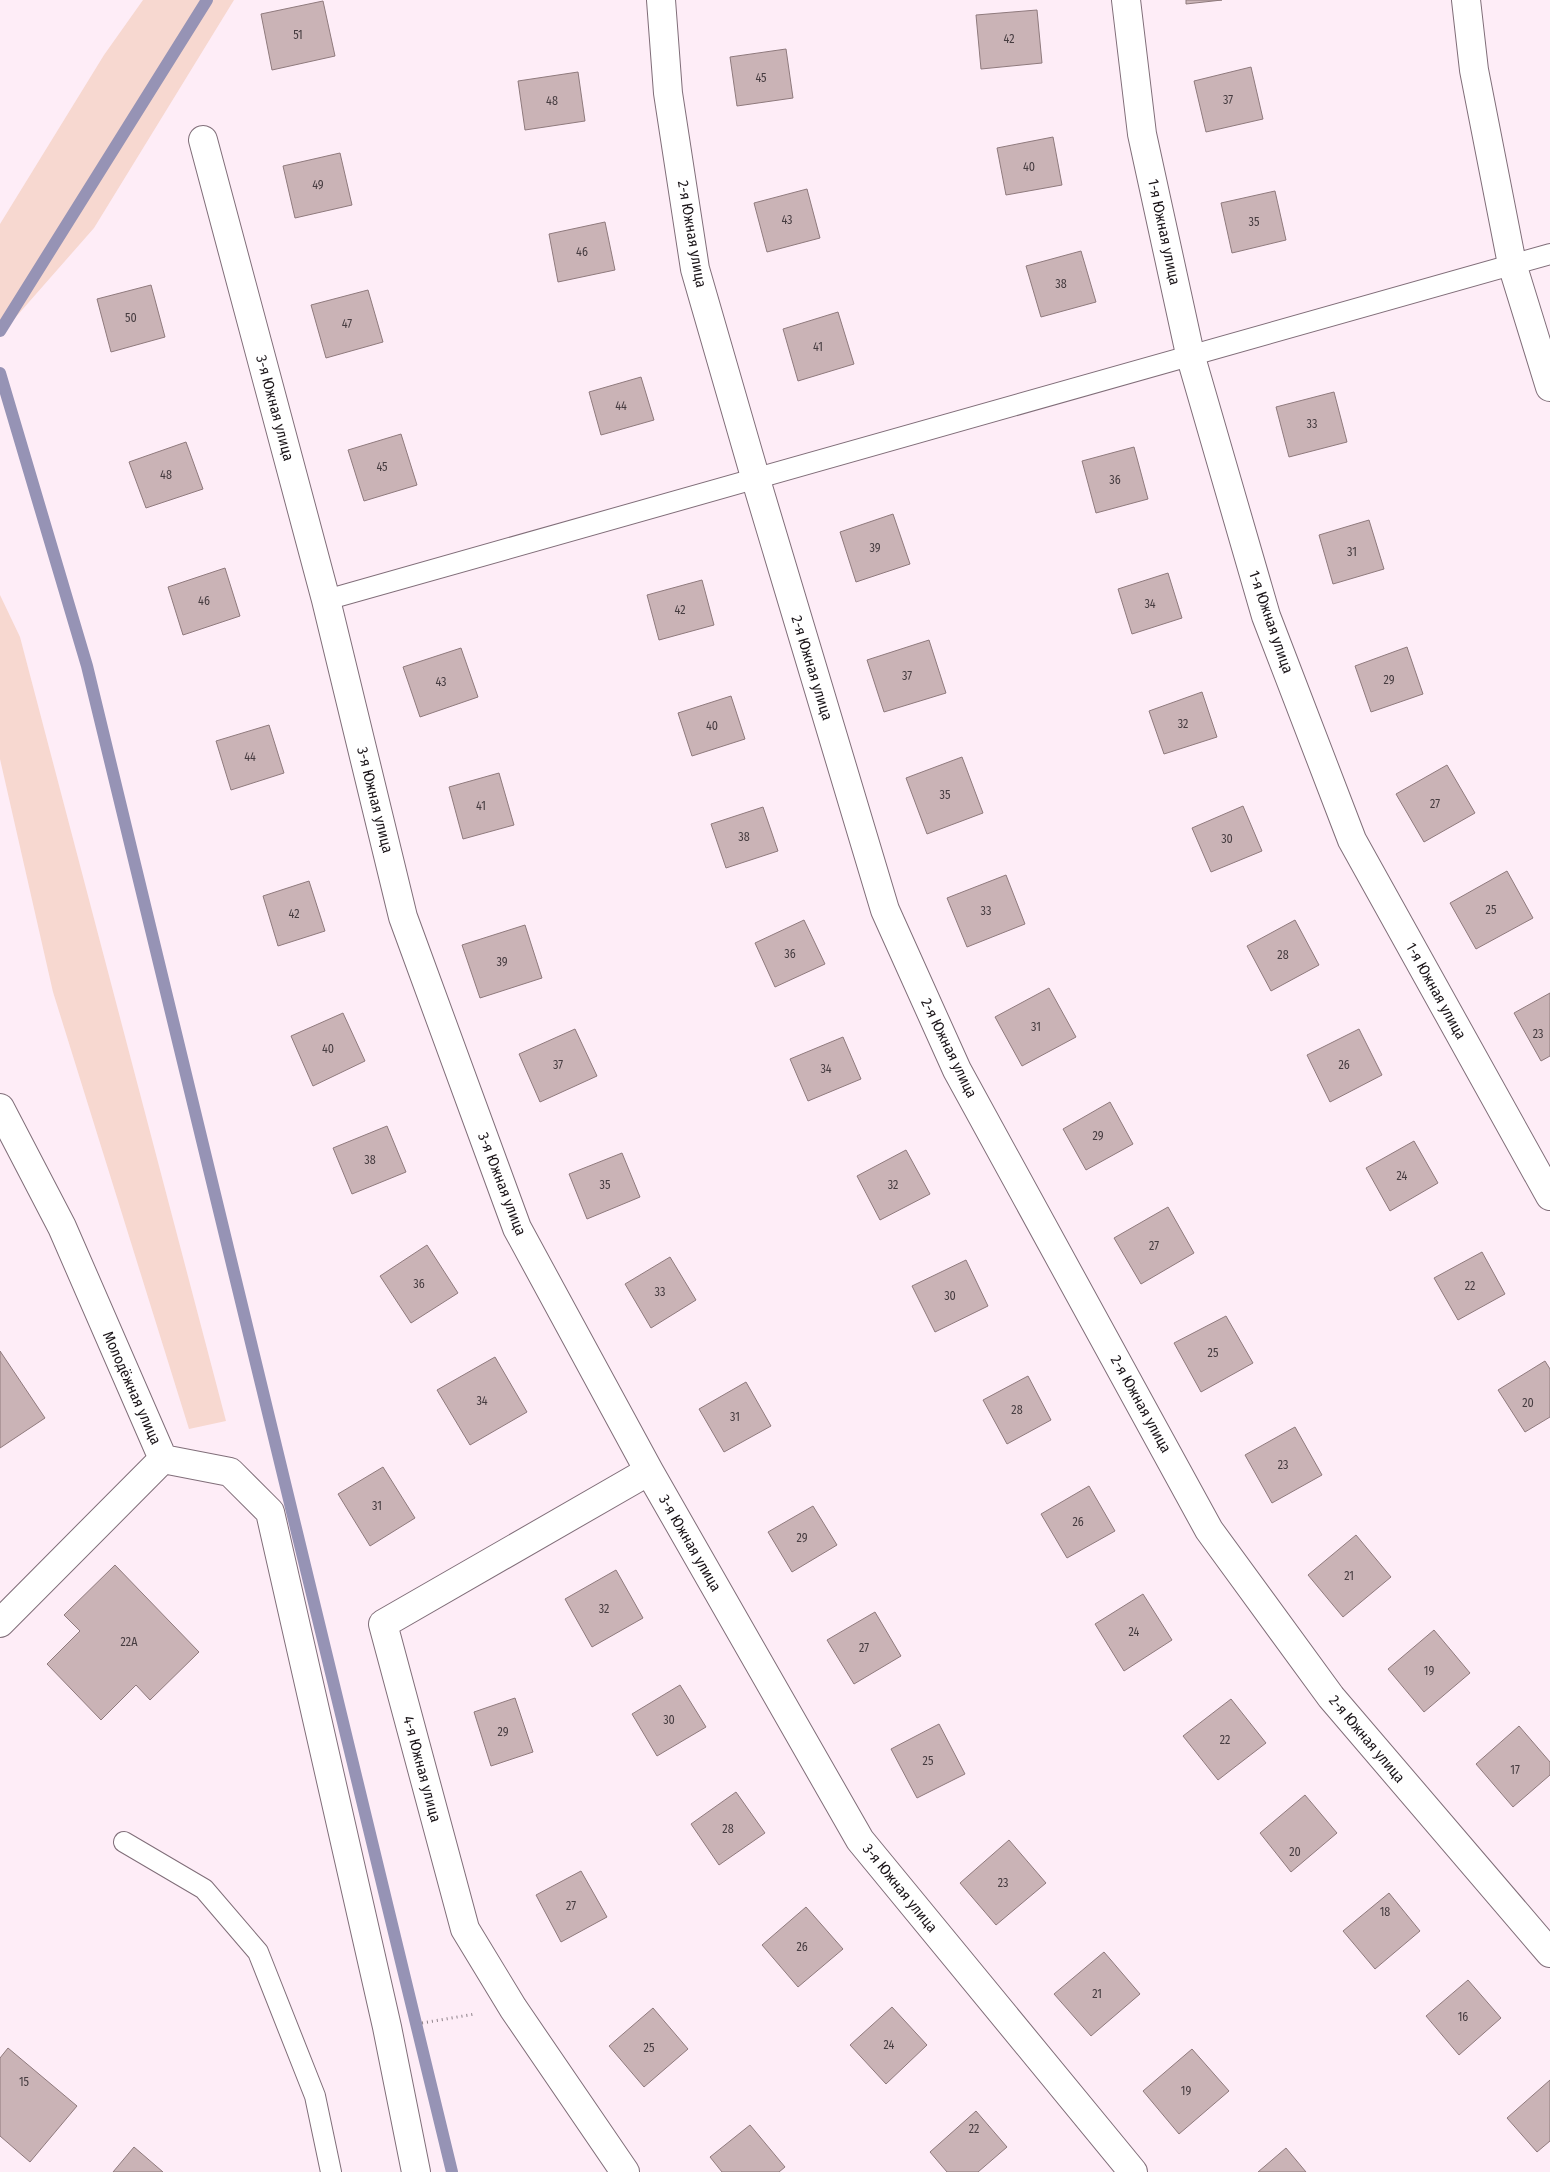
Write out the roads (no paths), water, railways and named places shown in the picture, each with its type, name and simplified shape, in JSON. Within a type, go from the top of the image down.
[{"type":"street","name":"2-я Южная улица","points":[[661,0],[668,93],[695,269],[885,910],[957,1070],[1209,1530],[1331,1697],[1550,1953]]},
{"type":"street","name":"1-я Южная улица","points":[[1126,0],[1142,134],[1190,354],[1266,616],[1352,840],[1550,1196]]},
{"type":"street","points":[[1466,0],[1474,70],[1512,264],[1550,387]]},
{"type":"street","name":"3-я Южная улица","points":[[203,140],[326,600],[403,917],[517,1228],[649,1471],[860,1840],[1133,2172]]},
{"type":"street","name":"Молодёжная улица","points":[[0,1108],[62,1227],[163,1459],[0,1623]]},
{"type":"street","points":[[163,1459],[230,1472],[270,1512],[387,2027],[416,2172]]},
{"type":"street","name":"4-я Южная улица","points":[[625,2172],[513,2008],[465,1929],[383,1624],[649,1471]]},
{"type":"lane","points":[[326,600],[756,480],[1190,354],[1550,254]]},
{"type":"lane","points":[[124,1842],[204,1889],[258,1952],[315,2096],[331,2172]]},
{"type":"waterway","points":[[0,331],[207,0]]},
{"type":"waterway","points":[[0,373],[87,666],[452,2172]]}]
